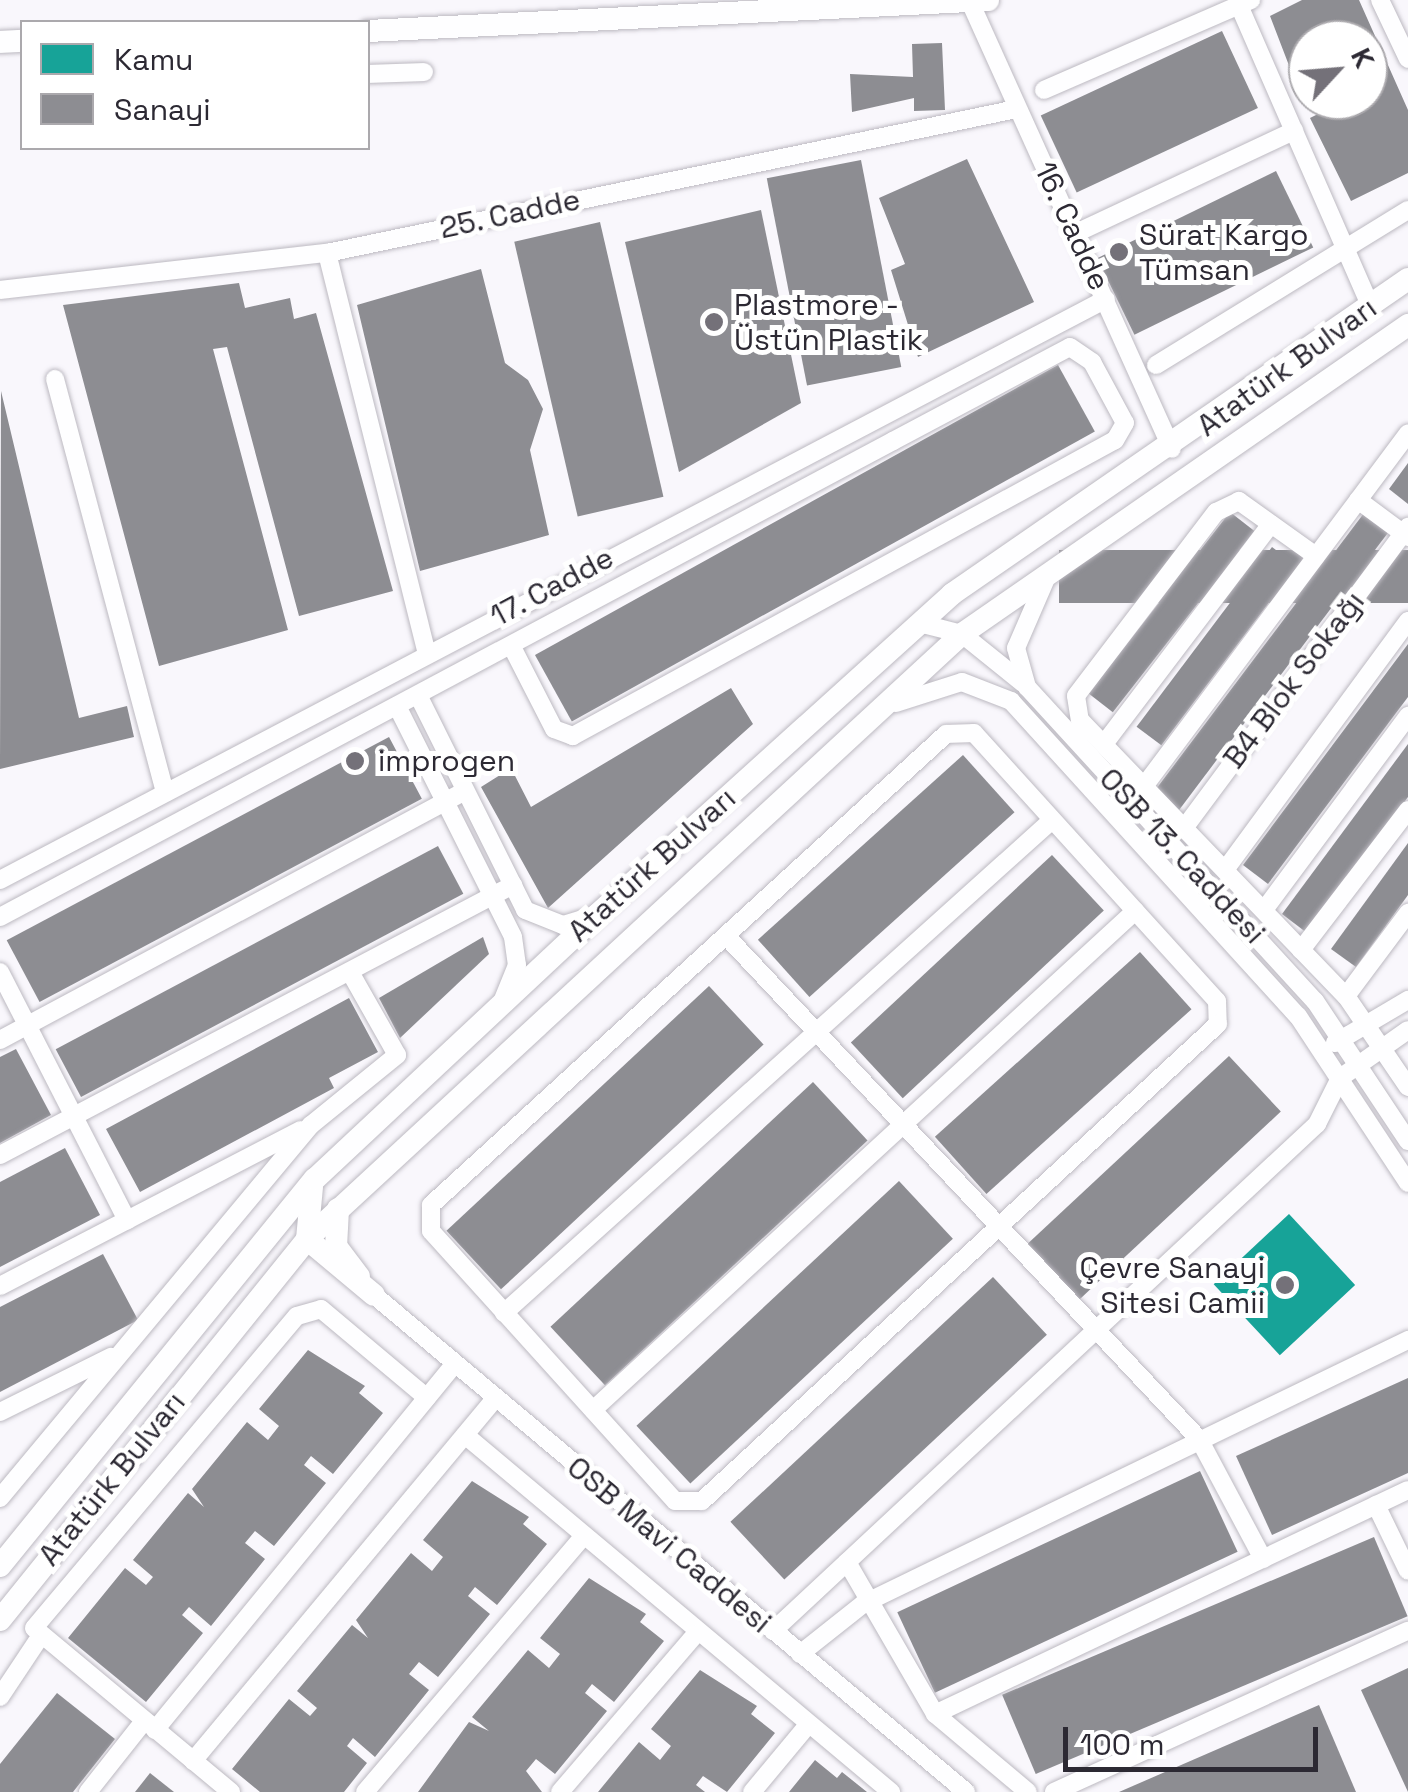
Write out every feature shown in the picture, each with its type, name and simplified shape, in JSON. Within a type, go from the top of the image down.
[{"type":"main road","points":[[370,30],[979,2]]},
{"type":"main road","name":"Atatürk Bulvarı","points":[[0,1566],[316,1179],[597,915],[919,624],[1014,549],[1172,450],[1408,279]]},
{"type":"main road","name":"Atatürk Bulvarı","points":[[0,1620],[307,1239],[870,718],[962,634],[1056,563],[1408,326]]},
{"type":"main road","points":[[316,1179],[303,1216],[307,1239],[374,1294]]},
{"type":"main road","points":[[338,1210],[336,1246],[374,1294]]},
{"type":"street","points":[[1380,0],[1408,59]]},
{"type":"street","name":"16. Cadde","points":[[979,2],[1016,109],[1172,450]]},
{"type":"street","points":[[1044,90],[1244,2],[1294,132],[1371,307]]},
{"type":"street","points":[[370,74],[424,72]]},
{"type":"street","name":"25. Cadde","points":[[0,290],[327,252],[1016,109]]},
{"type":"street","points":[[1076,233],[1294,132]]},
{"type":"street","points":[[1156,365],[1348,255],[1408,210]]},
{"type":"street","points":[[327,252],[428,653]]},
{"type":"street","name":"17. Cadde","points":[[0,880],[1106,299]]},
{"type":"street","points":[[0,918],[510,645],[1070,347],[1092,362],[1124,423],[1115,440],[573,736],[554,729],[510,645]]},
{"type":"street","points":[[55,380],[166,792]]},
{"type":"street","points":[[1145,785],[1408,434]]},
{"type":"street","points":[[1358,500],[1406,533]]},
{"type":"street","points":[[1316,556],[1238,501],[1216,512],[1076,696],[1080,720],[1346,996],[1408,1087]]},
{"type":"street","points":[[1104,744],[1271,524]]},
{"type":"street","name":"B4 Blok Sokağı","points":[[1184,826],[1406,533]]},
{"type":"street","points":[[1027,687],[1021,626],[1056,563]]},
{"type":"street","points":[[1225,870],[1408,621]]},
{"type":"street","points":[[919,624],[962,634]]},
{"type":"street","name":"OSB 13. Caddesi","points":[[962,634],[1027,687],[1340,1037],[1408,1142]]},
{"type":"street","points":[[870,718],[946,683],[1011,701],[1324,1054],[1408,1183]]},
{"type":"street","points":[[418,695],[513,885],[541,922],[597,915]]},
{"type":"street","points":[[398,706],[492,896],[516,966],[501,1004]]},
{"type":"street","points":[[1264,910],[1408,716]]},
{"type":"street","points":[[974,733],[1051,821],[1217,1001],[1218,1024],[702,1501],[675,1501],[431,1231],[431,1205],[728,938],[946,734],[974,733]]},
{"type":"street","points":[[0,1040],[466,791]]},
{"type":"street","points":[[1301,950],[1408,810]]},
{"type":"street","points":[[504,1312],[1051,821]]},
{"type":"street","points":[[0,1155],[513,885]]},
{"type":"street","points":[[593,1410],[1135,910]]},
{"type":"street","points":[[1346,996],[1408,914]]},
{"type":"street","points":[[728,938],[1199,1439],[1263,1559]]},
{"type":"street","points":[[0,972],[128,1220]]},
{"type":"street","points":[[0,1498],[311,1125],[396,1055],[350,972]]},
{"type":"street","points":[[1324,1054],[1364,1018],[1408,1000]]},
{"type":"street","points":[[773,1631],[1094,1326],[1317,1124],[1340,1078],[1380,1042],[1408,1030]]},
{"type":"street","points":[[0,1286],[311,1125]]},
{"type":"street","name":"OSB Mavi Caddesi","points":[[374,1294],[453,1366],[966,1792]]},
{"type":"street","points":[[232,1792],[38,1640],[34,1628],[297,1316],[322,1309],[426,1398]]},
{"type":"street","points":[[800,1654],[864,1604],[1408,1340]]},
{"type":"street","points":[[0,1412],[120,1352]]},
{"type":"street","points":[[88,1792],[149,1726],[453,1366]]},
{"type":"street","points":[[193,1761],[494,1400]]},
{"type":"street","points":[[465,1435],[696,1634],[891,1792]]},
{"type":"street","points":[[935,1714],[1408,1490]]},
{"type":"street","points":[[1376,1505],[1408,1570]]},
{"type":"street","points":[[365,1792],[582,1538]]},
{"type":"street","points":[[847,1562],[864,1604],[935,1714],[1028,1792]]},
{"type":"street","points":[[1054,1792],[1408,1631]]},
{"type":"street","points":[[560,1792],[696,1634]]},
{"type":"street","points":[[0,1697],[38,1640]]},
{"type":"street","points":[[752,1792],[808,1726]]},
{"type":"building: Kamu","name":"Çevre Sanayi Sitesi Camii","points":[[1289,1214],[1355,1285],[1280,1355],[1214,1284]]},
{"type":"building: Sanayi","points":[[1302,0],[1359,0],[1368,20],[1288,20],[1288,63],[1270,16]]},
{"type":"building: Sanayi","points":[[1222,31],[1258,108],[1077,193],[1041,116]]},
{"type":"building: Sanayi","points":[[942,43],[945,110],[914,111],[914,98],[852,112],[850,74],[913,77],[912,44]]},
{"type":"building: Sanayi","points":[[1388,65],[1408,110],[1408,173],[1351,201],[1311,120],[1388,120]]},
{"type":"building: Sanayi","points":[[967,159],[1034,302],[918,357],[891,270],[905,264],[879,198]]},
{"type":"building: Sanayi","points":[[861,160],[901,367],[807,385],[767,178]]},
{"type":"building: Sanayi","points":[[1276,171],[1313,247],[1134,335],[1097,258]]},
{"type":"building: Sanayi","name":"Plastmore - Üstün Plastik","points":[[761,210],[801,403],[679,472],[625,242]]},
{"type":"building: Sanayi","points":[[600,222],[663,497],[578,517],[514,242]]},
{"type":"building: Sanayi","points":[[481,269],[505,363],[528,380],[543,409],[530,450],[549,535],[420,571],[357,305]]},
{"type":"building: Sanayi","points":[[239,283],[245,308],[290,298],[294,319],[316,313],[393,591],[299,616],[227,347],[213,349],[288,630],[159,666],[63,305]]},
{"type":"building: Sanayi","points":[[1058,365],[1095,431],[572,721],[535,655]]},
{"type":"building: Sanayi","points":[[1,391],[79,718],[127,706],[134,737],[0,769]]},
{"type":"building: Sanayi","points":[[1408,463],[1408,504],[1389,489]]},
{"type":"building: Sanayi","points":[[1230,512],[1254,531],[1113,712],[1088,693]]},
{"type":"building: Sanayi","points":[[1364,513],[1389,532],[1179,810],[1154,792]]},
{"type":"building: Sanayi","points":[[1272,547],[1297,566],[1161,745],[1137,727]]},
{"type":"building: Sanayi","points":[[1059,550],[1408,550],[1408,603],[1059,603]]},
{"type":"building: Sanayi","points":[[1408,644],[1408,697],[1268,884],[1243,865]]},
{"type":"building: Sanayi","points":[[731,688],[753,724],[548,908],[481,787],[511,768],[531,807]]},
{"type":"building: Sanayi","points":[[389,737],[422,799],[40,1002],[7,940]]},
{"type":"building: Sanayi","points":[[1408,744],[1408,797],[1307,933],[1282,914]]},
{"type":"building: Sanayi","points":[[963,755],[1015,812],[809,997],[758,940]]},
{"type":"building: Sanayi","points":[[1408,843],[1408,895],[1356,967],[1331,949]]},
{"type":"building: Sanayi","points":[[438,846],[463,894],[81,1097],[56,1049]]},
{"type":"building: Sanayi","points":[[1052,855],[1104,911],[903,1098],[851,1043]]},
{"type":"building: Sanayi","points":[[483,937],[489,954],[400,1038],[379,998]]},
{"type":"building: Sanayi","points":[[1140,952],[1192,1009],[986,1194],[935,1137]]},
{"type":"building: Sanayi","points":[[709,986],[764,1045],[501,1289],[446,1231]]},
{"type":"building: Sanayi","points":[[349,998],[378,1052],[329,1078],[334,1088],[140,1192],[106,1129]]},
{"type":"building: Sanayi","points":[[16,1049],[51,1115],[0,1143],[0,1057]]},
{"type":"building: Sanayi","points":[[1229,1056],[1281,1112],[1080,1299],[1028,1244]]},
{"type":"building: Sanayi","points":[[813,1082],[868,1141],[605,1385],[550,1327]]},
{"type":"building: Sanayi","points":[[65,1148],[100,1215],[0,1267],[0,1182]]},
{"type":"building: Sanayi","points":[[899,1181],[953,1239],[690,1484],[636,1426]]},
{"type":"building: Sanayi","points":[[103,1254],[138,1320],[0,1392],[0,1307]]},
{"type":"building: Sanayi","points":[[993,1277],[1047,1335],[784,1580],[730,1522]]},
{"type":"building: Sanayi","points":[[308,1350],[365,1386],[359,1393],[383,1413],[333,1474],[311,1456],[304,1465],[326,1483],[274,1546],[255,1531],[245,1543],[265,1559],[211,1626],[189,1607],[182,1615],[203,1633],[146,1702],[68,1638],[125,1568],[146,1585],[153,1577],[133,1560],[188,1493],[204,1507],[192,1489],[247,1422],[268,1440],[279,1426],[259,1409]]},
{"type":"building: Sanayi","points":[[1408,1378],[1408,1473],[1272,1535],[1236,1456]]},
{"type":"building: Sanayi","points":[[1200,1471],[1238,1552],[935,1693],[897,1612]]},
{"type":"building: Sanayi","points":[[472,1481],[529,1517],[523,1524],[547,1544],[497,1605],[475,1587],[468,1596],[490,1614],[438,1677],[419,1662],[409,1674],[429,1690],[375,1757],[353,1738],[347,1746],[367,1763],[344,1792],[260,1792],[232,1769],[289,1699],[310,1716],[317,1708],[297,1691],[352,1625],[368,1638],[356,1620],[411,1553],[432,1571],[443,1557],[423,1540]]},
{"type":"building: Sanayi","points":[[1374,1537],[1408,1616],[1036,1774],[1002,1695]]},
{"type":"building: Sanayi","points":[[589,1578],[646,1614],[640,1622],[664,1641],[614,1702],[592,1684],[585,1693],[607,1711],[555,1774],[536,1759],[526,1771],[542,1792],[418,1792],[469,1722],[489,1731],[472,1717],[528,1650],[549,1668],[560,1654],[540,1638]]},
{"type":"building: Sanayi","points":[[1408,1668],[1408,1792],[1361,1690]]},
{"type":"building: Sanayi","points":[[700,1670],[757,1706],[751,1714],[775,1733],[727,1792],[703,1776],[696,1785],[705,1792],[598,1792],[639,1742],[660,1760],[671,1746],[651,1729]]},
{"type":"building: Sanayi","points":[[57,1693],[115,1739],[73,1792],[0,1792],[0,1764]]},
{"type":"building: Sanayi","points":[[1319,1705],[1356,1792],[1119,1792]]},
{"type":"building: Sanayi","points":[[815,1760],[837,1778],[842,1772],[867,1792],[789,1792]]},
{"type":"building: Sanayi","points":[[150,1773],[174,1792],[135,1792]]},
{"type":"place","name":"Sürat Kargo Tümsan","points":[[1119,252]]},
{"type":"place","name":"Plastmore - Üstün Plastik","points":[[714,322]]},
{"type":"place","name":"improgen","points":[[355,761]]},
{"type":"place","name":"Çevre Sanayi Sitesi Camii","points":[[1285,1285]]}]
